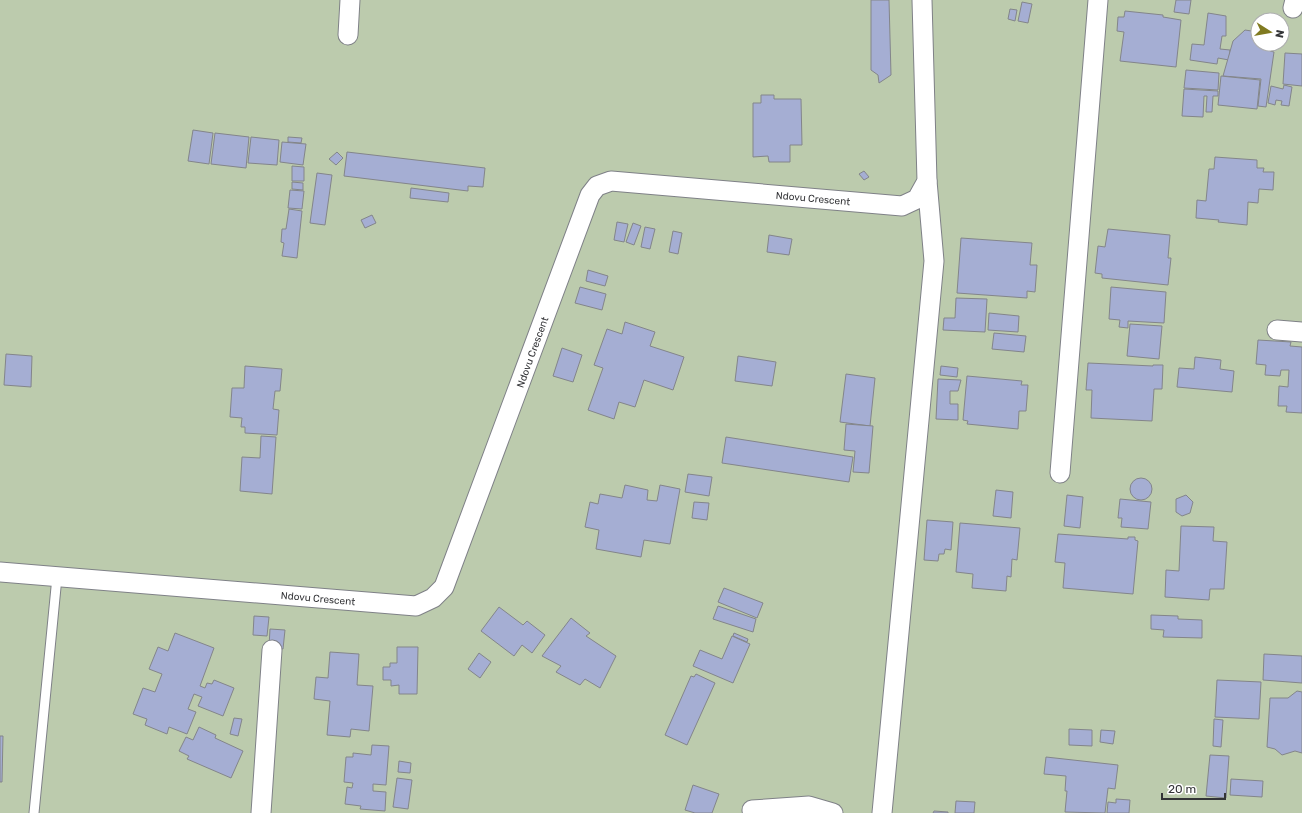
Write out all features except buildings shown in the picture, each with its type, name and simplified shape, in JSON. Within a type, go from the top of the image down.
[{"type":"street","points":[[348,35],[350,0]]},
{"type":"street","points":[[882,813],[934,261],[927,181],[922,0]]},
{"type":"street","points":[[1060,473],[1098,0]]},
{"type":"street","name":"Ndovu Crescent","points":[[0,572],[416,606],[433,598],[444,587],[590,195],[597,186],[611,181],[902,206],[917,199],[927,181]]},
{"type":"street","points":[[1277,330],[1302,332]]},
{"type":"street","points":[[261,813],[272,650]]},
{"type":"street","points":[[752,810],[809,806],[833,813]]},
{"type":"lane","points":[[34,813],[58,577]]},
{"type":"green space","points":[[0,0],[1302,0],[1302,813],[0,813]]}]
